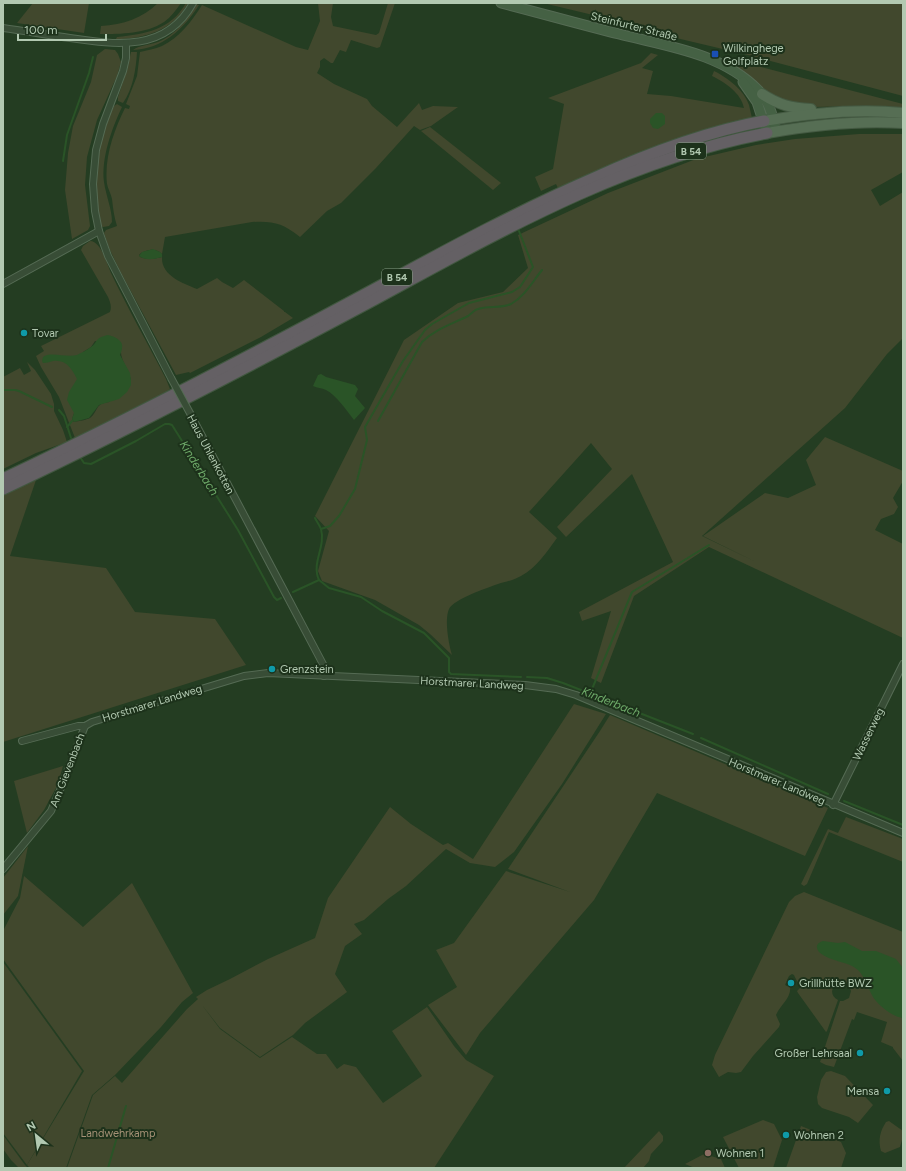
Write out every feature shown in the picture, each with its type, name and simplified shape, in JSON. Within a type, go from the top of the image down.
[{"type":"highway","name":"B 54","points":[[3,479],[191,386],[443,252],[547,199],[654,152],[716,132],[769,120]]},
{"type":"highway","name":"B 54","points":[[3,489],[175,404],[553,206],[604,183],[651,165],[709,146],[771,132]]},
{"type":"main road","name":"Steinfurter Straße","points":[[501,3],[689,52],[712,60],[747,80],[762,94],[769,105],[771,132]]},
{"type":"main road","name":"Steinfurter Straße","points":[[736,73],[769,120]]},
{"type":"main road","points":[[762,94],[773,101],[788,107],[827,112]]},
{"type":"main road","name":"B 54","points":[[769,120],[827,112],[855,111],[903,113]]},
{"type":"main road","name":"B 54","points":[[771,132],[844,122],[874,121],[903,123]]},
{"type":"street","points":[[3,28],[105,43],[126,43],[151,39],[163,34],[182,19],[193,3]]},
{"type":"street","name":"Haus Uhlenkotten","points":[[126,43],[124,68],[103,124],[95,157],[93,193],[99,231],[114,270],[324,666],[324,676]]},
{"type":"street","points":[[3,284],[99,231]]},
{"type":"street","name":"Wasserweg","points":[[834,805],[903,664]]},
{"type":"street","name":"Horstmarer Landweg","points":[[22,741],[78,726],[84,726],[92,722],[244,676],[268,673],[540,686],[589,701],[903,834]]},
{"type":"street","name":"Am Gievenbach","points":[[3,869],[51,811],[84,726]]},
{"type":"green space","points":[[33,3],[89,3],[84,33],[17,23]]},
{"type":"green space","points":[[158,3],[181,3],[167,20],[157,26],[141,31],[100,34],[101,26],[132,20],[146,13]]},
{"type":"green space","points":[[186,3],[188,3],[175,20],[158,31],[138,37],[116,39],[117,37],[147,32],[165,25],[180,12]]},
{"type":"green space","points":[[318,3],[333,3],[331,17],[333,26],[376,35],[379,33],[388,3],[395,3],[380,47],[377,48],[351,40],[346,52],[340,50],[333,63],[324,58],[320,61],[320,67],[317,73],[334,84],[367,99],[372,106],[397,127],[419,103],[422,110],[433,106],[458,107],[431,126],[420,130],[414,126],[376,168],[341,203],[327,211],[300,237],[278,224],[252,222],[165,237],[162,254],[152,250],[141,253],[139,255],[140,257],[145,259],[162,257],[165,269],[169,274],[197,289],[217,278],[233,288],[244,280],[293,318],[261,337],[190,373],[176,375],[120,271],[109,248],[104,233],[106,230],[117,226],[112,199],[107,184],[106,174],[108,154],[117,126],[125,108],[129,109],[130,106],[126,104],[137,76],[140,52],[154,49],[168,43],[189,23],[202,5],[296,47],[308,50],[320,21]]},
{"type":"green space","points":[[543,3],[903,3],[903,96],[748,55],[596,19],[596,9],[593,15]]},
{"type":"green space","points":[[196,4],[199,5],[193,14],[179,30],[163,42],[144,49],[133,50],[158,42],[170,36],[185,21]]},
{"type":"green space","points":[[105,49],[115,50],[121,62],[117,76],[97,120],[87,157],[85,185],[90,226],[88,230],[72,239],[65,190],[68,153],[73,126],[91,82],[97,55]]},
{"type":"green space","points":[[131,52],[137,52],[135,72],[132,85],[123,103],[118,101],[118,97]]},
{"type":"green space","points":[[651,53],[658,55],[642,68],[653,71],[647,94],[671,96],[744,108],[740,98],[732,89],[712,76],[714,71],[725,77],[739,89],[747,100],[752,118],[559,190],[556,184],[541,191],[535,177],[553,169],[564,104],[548,98],[641,63]]},
{"type":"green space","points":[[730,59],[903,104],[903,108],[857,106],[814,107],[789,105],[761,89],[729,62]]},
{"type":"green space","points":[[117,104],[122,107],[108,143],[104,163],[104,182],[112,222],[109,226],[103,227],[101,226],[98,210],[97,165],[103,136],[114,106]]},
{"type":"green space","points":[[430,127],[501,183],[493,190],[421,131]]},
{"type":"green space","points":[[859,134],[903,134],[903,172],[871,190],[880,206],[903,192],[903,338],[887,354],[845,408],[702,536],[756,562],[703,536],[765,493],[788,498],[816,485],[806,460],[825,437],[903,471],[903,481],[893,498],[898,507],[894,514],[881,519],[875,530],[903,544],[903,638],[709,547],[634,596],[601,683],[591,678],[611,611],[582,621],[579,612],[673,562],[632,474],[566,537],[557,527],[612,469],[591,443],[529,512],[557,538],[541,559],[521,576],[471,594],[457,601],[449,609],[447,626],[448,639],[452,655],[419,625],[375,600],[322,581],[318,571],[329,531],[315,516],[404,340],[458,303],[503,292],[528,268],[518,235],[608,193],[696,159],[756,145],[795,139]]},
{"type":"green space","points":[[90,241],[94,242],[100,249],[170,389],[75,438],[59,397],[36,356],[44,351],[41,346],[110,312],[111,306],[108,297],[81,250],[83,246]],"holes":[[[95,341],[121,350],[122,358],[131,380],[109,402],[101,404],[90,418],[74,422],[72,419],[83,352],[91,347]]]},
{"type":"green space","points":[[27,362],[35,370],[51,394],[54,404],[54,411],[67,442],[36,453],[3,469],[3,377],[20,368],[24,375],[31,371]]},
{"type":"green space","points":[[36,480],[10,556],[106,568],[135,612],[215,619],[246,665],[3,742],[3,495]]},
{"type":"green space","name":"Landwehrkamp","points":[[574,704],[606,714],[562,784],[514,852],[495,867],[470,863],[446,849],[406,886],[388,899],[364,920],[354,924],[362,934],[345,946],[335,974],[347,992],[305,1023],[293,1035],[260,1057],[220,1028],[202,1005],[220,1029],[260,1058],[292,1037],[317,1054],[326,1054],[337,1069],[344,1064],[356,1067],[383,1103],[422,1076],[392,1031],[427,1007],[454,1046],[466,1060],[494,1076],[434,1168],[67,1168],[93,1095],[115,1076],[122,1083],[187,1009],[198,999],[196,997],[268,959],[315,938],[328,898],[390,807],[411,824],[443,845],[448,843],[473,859]]},
{"type":"green space","points":[[610,715],[828,808],[805,856],[657,793],[594,900],[480,1033],[466,1055],[428,1005],[457,987],[436,950],[454,943],[506,871],[570,892],[508,869]]},
{"type":"green space","points":[[63,766],[57,786],[44,810],[27,833],[14,781]]},
{"type":"green space","points":[[846,817],[903,839],[903,862],[829,832],[807,884],[804,886],[801,884],[828,829],[838,833]]},
{"type":"green space","points":[[28,846],[18,896],[3,915],[3,878]]},
{"type":"green space","points":[[24,876],[83,927],[132,883],[193,993],[182,1002],[161,1027],[115,1075],[92,1095],[66,1168],[30,1168],[27,1165],[84,1071],[3,959],[3,931],[20,898]]},
{"type":"green space","points":[[804,892],[903,932],[903,1061],[893,1047],[881,1042],[887,1022],[857,1012],[854,1020],[852,1019],[834,1067],[820,1062],[840,1001],[849,998],[851,991],[848,984],[841,982],[833,987],[832,993],[838,1000],[826,1032],[798,993],[797,991],[800,988],[794,975],[792,974],[787,980],[788,982],[785,984],[786,986],[790,985],[789,994],[776,1015],[780,1024],[779,1027],[741,1072],[728,1072],[719,1077],[712,1065],[715,1055],[789,902],[795,896]]},
{"type":"green space","points":[[3,962],[82,1071],[27,1165],[3,1133]]},
{"type":"green space","points":[[831,1071],[845,1076],[873,1105],[858,1123],[849,1117],[822,1108],[818,1104],[817,1097],[821,1080],[826,1072]]},
{"type":"green space","points":[[763,1120],[774,1124],[782,1140],[773,1168],[739,1168],[723,1137]]},
{"type":"green space","points":[[889,1121],[903,1131],[903,1140],[900,1147],[885,1153],[881,1151],[880,1136],[884,1125]]},
{"type":"green space","points":[[801,1126],[841,1142],[846,1153],[841,1168],[786,1168]]},
{"type":"green space","points":[[659,1131],[663,1136],[663,1141],[651,1154],[649,1161],[643,1168],[624,1168]]},
{"type":"green space","points":[[3,1135],[28,1168],[19,1168],[11,1160],[3,1149]]},
{"type":"green space","points":[[704,1154],[721,1159],[725,1168],[695,1168],[685,1164]]},
{"type":"shaded area","points":[[656,113],[662,113],[665,116],[665,124],[658,129],[653,128],[650,123],[650,119]]},
{"type":"shaded area","points":[[153,249],[160,252],[162,257],[148,259],[139,256],[142,252]]},
{"type":"shaded area","points":[[108,335],[115,337],[122,345],[120,355],[130,373],[131,385],[127,392],[119,399],[99,405],[89,418],[74,422],[72,419],[74,413],[67,400],[69,392],[77,379],[71,368],[65,363],[53,361],[43,363],[43,357],[46,355],[77,355],[91,347],[99,339]]},
{"type":"shaded area","points":[[321,374],[326,377],[355,385],[358,389],[355,396],[365,408],[354,420],[330,392],[313,386],[318,375]]},
{"type":"shaded area","points":[[823,941],[838,943],[845,942],[862,951],[876,951],[896,959],[903,968],[903,1018],[891,1013],[879,1004],[873,997],[865,979],[858,970],[849,965],[828,958],[819,952],[817,945]]},
{"type":"waterway","points":[[63,161],[67,135],[89,73],[93,57]]},
{"type":"waterway","points":[[321,529],[330,526],[339,516],[355,489],[367,440],[365,427],[403,361],[425,330],[432,324],[469,303],[512,292],[520,287],[533,267],[519,231]]},
{"type":"waterway","points":[[378,421],[422,342],[427,337],[438,330],[468,316],[474,311],[486,307],[511,304],[525,293],[542,270]]},
{"type":"waterway","name":"Kinderbach","points":[[3,390],[19,391],[52,407]]},
{"type":"waterway","name":"Kinderbach","points":[[59,410],[64,416],[71,438]]},
{"type":"waterway","name":"Kinderbach","points":[[67,427],[72,421]]},
{"type":"waterway","name":"Kinderbach","points":[[80,457],[84,463],[91,464],[165,424],[172,425],[238,530],[274,597],[277,600],[281,598]]},
{"type":"waterway","points":[[315,518],[321,528],[322,536],[317,561],[317,574],[319,580]]},
{"type":"waterway","points":[[590,694],[632,592],[709,545]]},
{"type":"waterway","name":"Kinderbach","points":[[293,592],[319,580],[329,588],[361,597],[382,611],[424,633],[449,658],[449,672],[451,674],[521,677]]},
{"type":"waterway","name":"Kinderbach","points":[[527,677],[547,678],[563,683],[693,734]]},
{"type":"waterway","name":"Kinderbach","points":[[701,738],[828,794]]},
{"type":"waterway","name":"Kinderbach","points":[[844,801],[903,825]]},
{"type":"waterway","points":[[108,1168],[126,1106]]},
{"type":"place","name":"Wilkinghege Golfplatz","points":[[715,54]]},
{"type":"place","name":"Tovar","points":[[24,333]]},
{"type":"place","name":"Grenzstein","points":[[272,669]]},
{"type":"place","name":"Grillhütte BWZ","points":[[791,983]]},
{"type":"place","name":"Großer Lehrsaal","points":[[860,1053]]},
{"type":"place","name":"Mensa","points":[[887,1091]]},
{"type":"place","name":"Wohnen 2","points":[[786,1135]]},
{"type":"place","name":"Wohnen 1","points":[[708,1153]]}]
